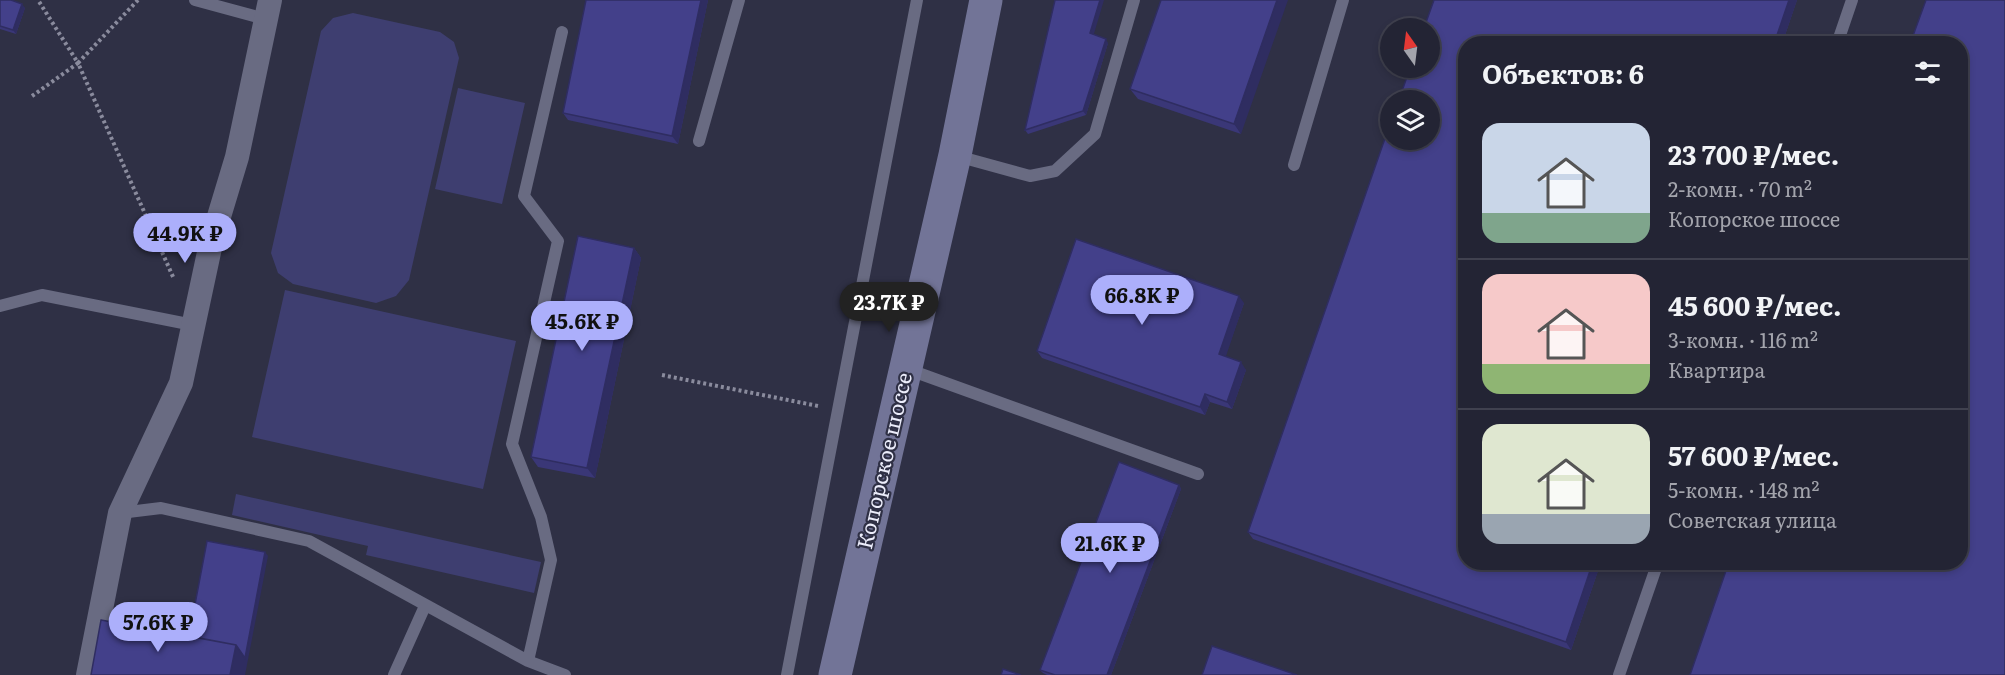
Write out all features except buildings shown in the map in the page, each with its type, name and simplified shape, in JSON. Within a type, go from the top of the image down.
[{"type":"main road","name":"Копорское шоссе","points":[[835,675],[955,155],[986,0]]},
{"type":"street","points":[[88,675],[120,513],[181,383],[211,243],[237,157],[267,9]]},
{"type":"lane","points":[[195,0],[267,9]]},
{"type":"lane","points":[[699,141],[739,0]]},
{"type":"lane","points":[[787,675],[917,0]]},
{"type":"lane","points":[[955,155],[1030,176],[1055,171],[1095,134],[1134,0]]},
{"type":"lane","points":[[1294,165],[1343,0]]},
{"type":"lane","points":[[1840,36],[1852,0]]},
{"type":"lane","points":[[528,661],[551,560],[542,517],[512,444],[558,241],[524,196],[562,32]]},
{"type":"lane","points":[[0,306],[42,295],[193,325]]},
{"type":"lane","points":[[907,369],[1198,474]]},
{"type":"lane","points":[[120,513],[161,508],[309,541],[528,661],[565,675]]},
{"type":"lane","points":[[1619,675],[1655,570]]},
{"type":"lane","points":[[394,675],[425,606]]},
{"type":"path","points":[[39,0],[78,63],[193,325]]},
{"type":"path","points":[[32,96],[78,63],[138,0]]},
{"type":"path","points":[[662,375],[837,410]]},
{"type":"shaded area","points":[[353,13],[440,32],[454,42],[459,58],[409,280],[396,296],[376,303],[293,284],[278,273],[271,253],[321,31],[333,18]]},
{"type":"shaded area","points":[[458,88],[525,103],[502,204],[435,189]]},
{"type":"shaded area","points":[[285,290],[516,341],[483,489],[252,437]]},
{"type":"shaded area","points":[[236,494],[541,562],[534,593],[366,555],[368,546],[232,515]]}]
